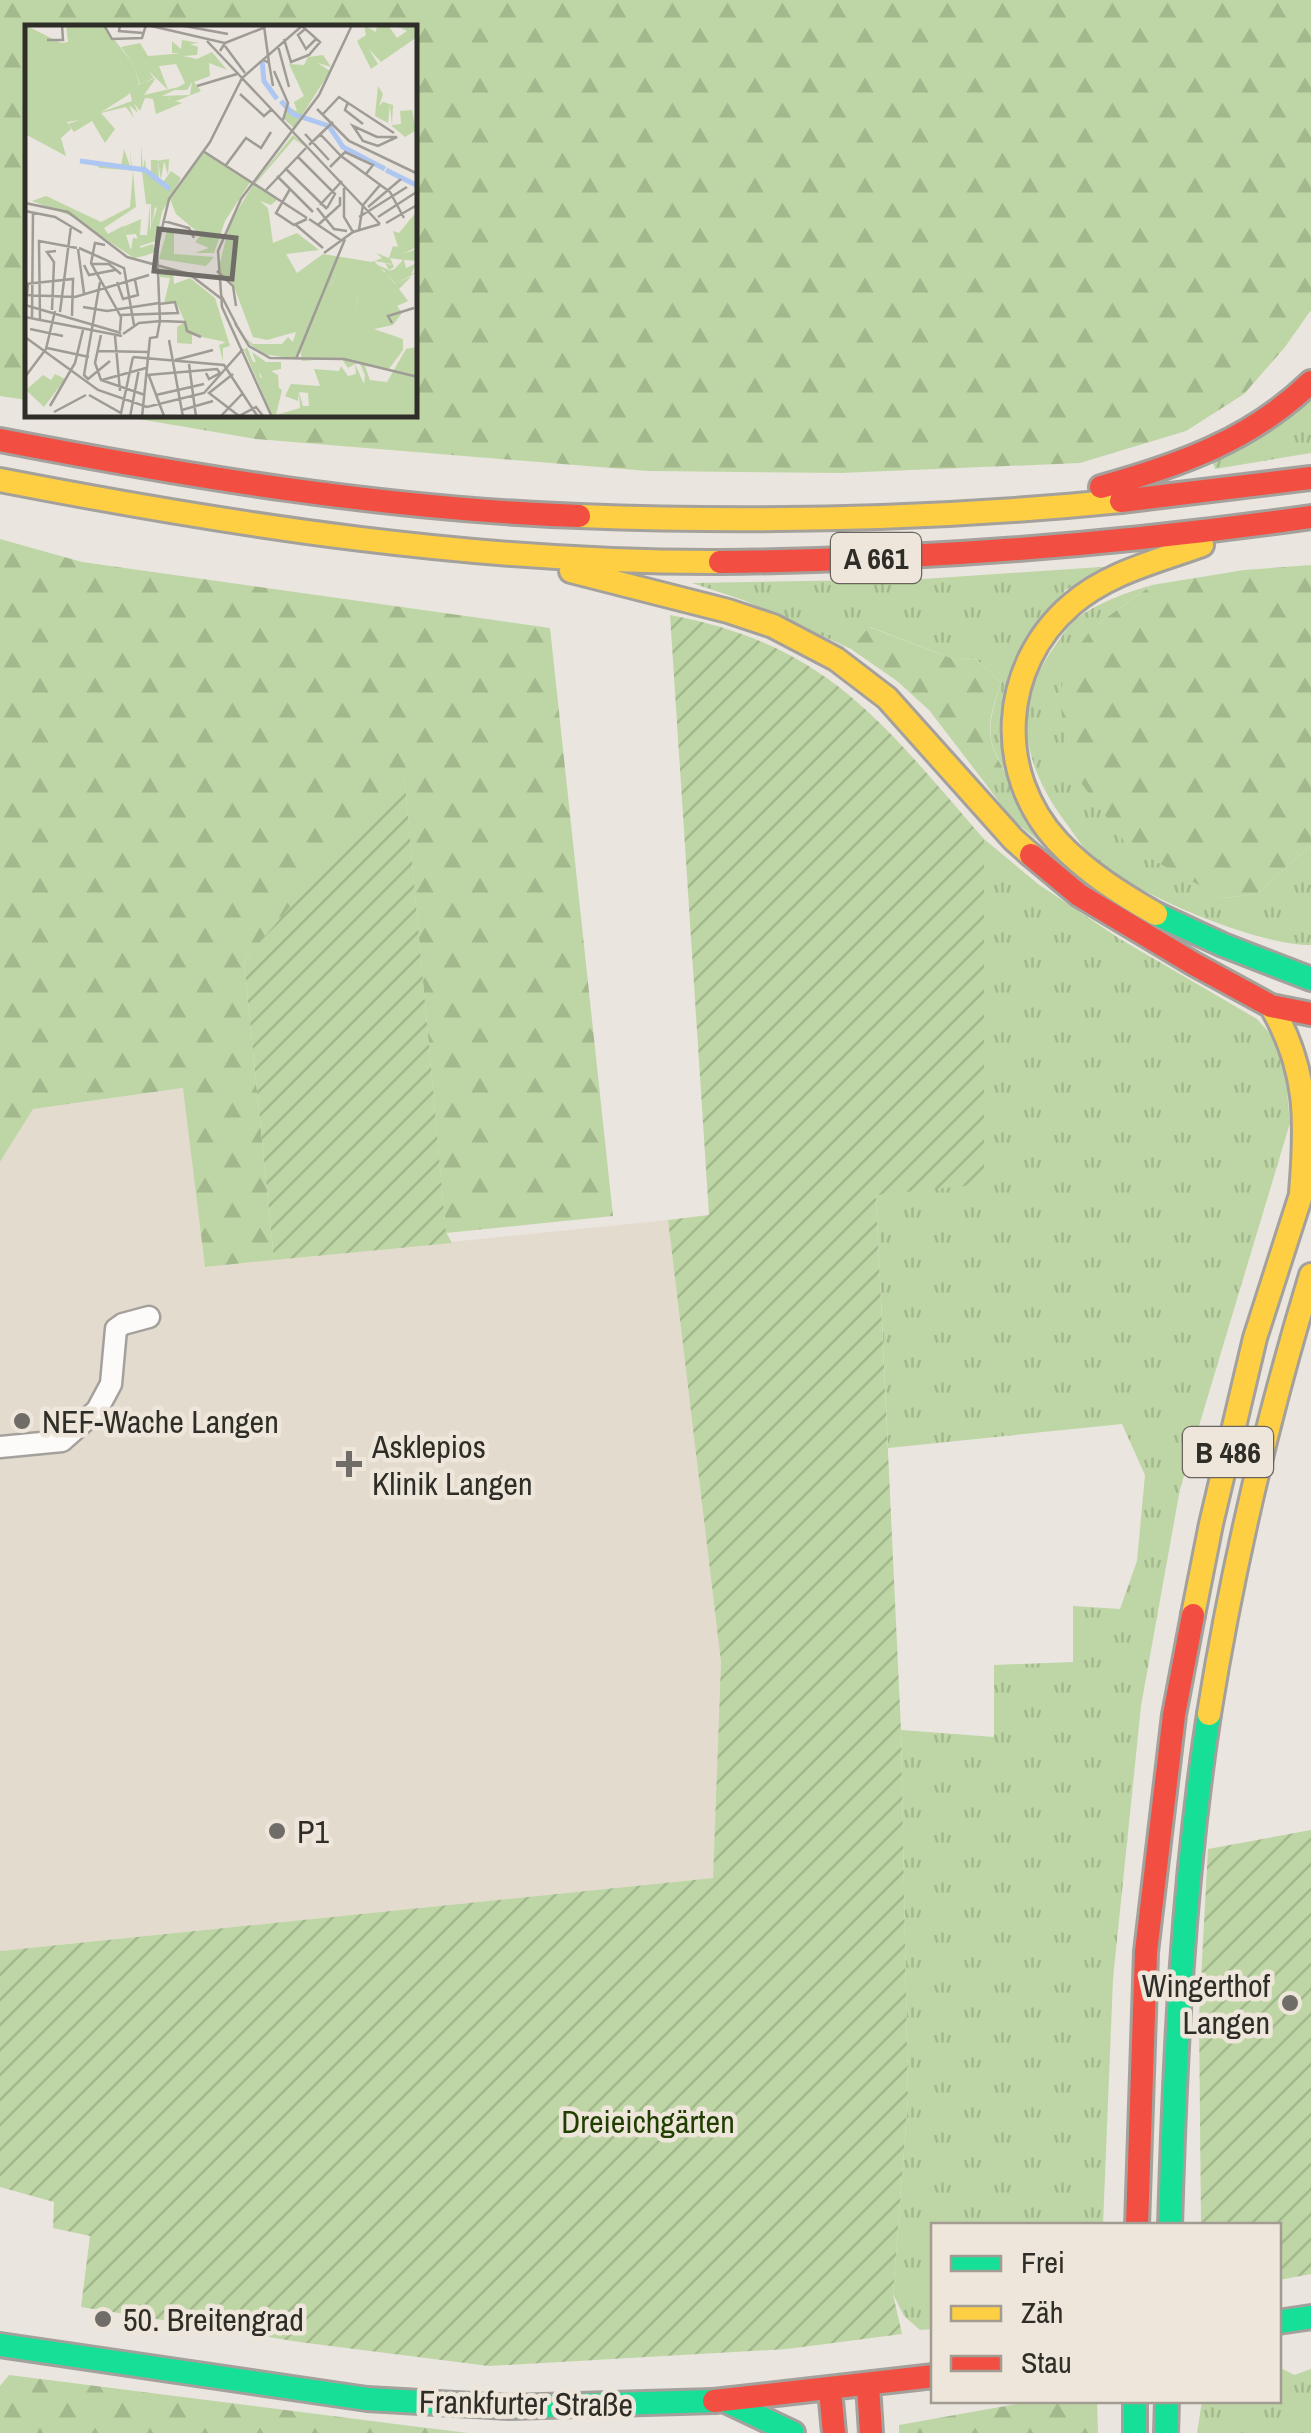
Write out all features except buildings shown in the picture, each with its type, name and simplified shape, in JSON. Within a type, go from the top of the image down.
[{"type":"main road","points":[[1009,512],[1161,471],[1224,448],[1265,423],[1311,382]]},
{"type":"main road","name":"A 661","points":[[0,440],[242,483],[461,509],[640,519],[769,522],[1009,512],[1311,478]]},
{"type":"main road","name":"A 661","points":[[0,480],[142,508],[296,531],[507,555],[767,560],[898,558],[1120,542],[1311,517]]},
{"type":"main road","points":[[1244,528],[1111,581],[1073,602],[1031,646],[1019,677],[1010,740],[1016,768],[1035,812],[1082,866],[1112,888],[1190,932],[1311,979]]},
{"type":"main road","name":"A 661","points":[[507,555],[773,626],[836,659],[916,726],[1013,839],[1040,864],[1139,932],[1271,1006]]},
{"type":"main road","points":[[1284,969],[1311,966]]},
{"type":"main road","points":[[1271,1006],[1311,1014]]},
{"type":"main road","points":[[1271,1006],[1296,1044],[1306,1078],[1307,1125],[1300,1193]]},
{"type":"main road","name":"B 486","points":[[1137,2223],[1146,1952],[1174,1715],[1210,1524],[1251,1356],[1311,1165]]},
{"type":"main road","name":"B 486","points":[[1170,2223],[1171,2117],[1181,1942],[1207,1723],[1242,1536],[1289,1341],[1311,1275]]},
{"type":"main road","points":[[1281,2322],[1311,2317]]},
{"type":"main road","points":[[1281,2322],[1311,2331]]},
{"type":"main road","name":"Frankfurter Straße","points":[[0,2345],[367,2399],[523,2408],[726,2401],[931,2376]]},
{"type":"main road","points":[[868,2386],[871,2433]]},
{"type":"main road","points":[[830,2390],[834,2433]]},
{"type":"main road","points":[[726,2401],[793,2433]]},
{"type":"main road","points":[[1134,2433],[1135,2403]]},
{"type":"main road","points":[[1166,2433],[1167,2403]]},
{"type":"street","points":[[0,1448],[62,1440],[76,1430],[96,1410],[111,1384],[116,1329],[149,1317]]},
{"type":"shaded area","name":"Asklepios Klinik Langen","points":[[184,1088],[205,1267],[668,1220],[721,1662],[713,1878],[0,1951],[0,1162],[33,1109]]},
{"type":"green space","points":[[0,0],[1311,0],[1311,310],[1244,394],[1186,431],[1080,463],[840,473],[648,471],[256,439],[133,418],[418,418],[418,25],[25,25],[25,400],[0,396]]},
{"type":"green space","points":[[1311,398],[1311,453],[1215,469],[1213,462]]},
{"type":"green space","points":[[0,539],[82,562],[550,628],[613,1216],[446,1233],[404,775],[244,961],[274,1260],[205,1267],[183,1088],[33,1109],[0,1162]]},
{"type":"green space","points":[[1311,565],[1311,845],[1257,894],[1223,898],[1124,841],[1079,780],[1065,735],[1059,696],[1069,660],[1092,628],[1152,585],[1244,570]]},
{"type":"green space","points":[[1116,566],[1065,590],[1003,733],[1070,867],[1011,818],[985,783],[1009,777],[995,752],[990,732],[1001,683],[975,658],[956,660],[870,627],[851,649],[743,600],[692,583],[923,579]]},
{"type":"green space","points":[[1152,585],[1092,628],[1124,841],[1223,898],[1257,894],[1311,845],[1311,945],[1260,937],[1198,916],[1114,873],[1083,847],[1039,779],[1027,734],[1032,689],[1042,666],[1076,619],[1103,603]]},
{"type":"green space","name":"Dreieichgärten","points":[[670,615],[772,646],[813,669],[882,725],[984,839],[984,1184],[876,1195],[901,1730],[908,2098],[893,2294],[902,2334],[787,2349],[489,2366],[299,2342],[81,2307],[90,2236],[53,2228],[54,2202],[0,2187],[0,1951],[713,1878],[721,1662],[668,1220],[709,1215]]},
{"type":"green space","points":[[869,627],[956,660],[975,658],[1001,683],[990,732],[995,753],[1009,778],[985,783],[929,710],[897,681],[851,649]]},
{"type":"green space","points":[[404,773],[446,1232],[452,1243],[274,1260],[244,961]]},
{"type":"green space","points":[[984,839],[1038,884],[1120,939],[1257,1019],[1283,1048],[1290,1123],[1180,1489],[1141,1706],[1113,1979],[1103,2223],[931,2223],[931,2329],[920,2330],[904,2316],[893,2294],[908,2098],[901,1730],[994,1737],[994,1665],[1073,1662],[1073,1606],[1120,1609],[1137,1561],[1145,1475],[1122,1424],[888,1448],[876,1194],[984,1183]]},
{"type":"green space","points":[[1311,1830],[1311,2274],[1281,2280],[1281,2223],[1201,2223],[1199,2016],[1208,1849]]},
{"type":"green space","points":[[1281,2368],[1294,2375],[1311,2369],[1311,2433],[1197,2433],[1202,2403],[1281,2403]]},
{"type":"green space","points":[[9,2375],[468,2433],[0,2433],[0,2386]]},
{"type":"green space","points":[[1023,2403],[1097,2403],[1098,2433],[899,2433],[899,2425]]},
{"type":"traffic: fast","points":[[1156,914],[1311,979]]},
{"type":"traffic: fast","points":[[1170,2223],[1182,1969],[1209,1714]]},
{"type":"traffic: fast","points":[[1281,2322],[1311,2317]]},
{"type":"traffic: fast","points":[[0,2345],[367,2399],[509,2407],[714,2401]]},
{"type":"traffic: fast","points":[[726,2401],[793,2433]]},
{"type":"traffic: fast","points":[[1135,2403],[1135,2433]]},
{"type":"traffic: fast","points":[[1166,2433],[1167,2403]]},
{"type":"traffic: slow","points":[[0,480],[358,539],[539,556],[720,562]]},
{"type":"traffic: slow","points":[[579,516],[850,518],[1121,501]]},
{"type":"traffic: slow","points":[[1156,914],[1080,863],[1037,815],[1015,753],[1014,720],[1030,658],[1047,630],[1071,605],[1117,576],[1202,545]]},
{"type":"traffic: slow","points":[[571,571],[728,611],[773,626],[836,659],[887,698],[1031,855]]},
{"type":"traffic: slow","points":[[1271,1006],[1292,1052],[1302,1096],[1301,1193]]},
{"type":"traffic: slow","points":[[1193,1615],[1255,1338],[1308,1173]]},
{"type":"traffic: slow","points":[[1209,1714],[1252,1493],[1311,1275]]},
{"type":"traffic: jam","points":[[1101,487],[1213,448],[1264,420],[1311,382]]},
{"type":"traffic: jam","points":[[0,440],[361,499],[579,516]]},
{"type":"traffic: jam","points":[[1121,501],[1311,478]]},
{"type":"traffic: jam","points":[[720,562],[1016,549],[1164,536],[1311,517]]},
{"type":"traffic: jam","points":[[1031,855],[1079,895],[1194,964],[1271,1006],[1311,1014]]},
{"type":"traffic: jam","points":[[1137,2223],[1146,1952],[1174,1715],[1193,1615]]},
{"type":"traffic: jam","points":[[714,2401],[931,2376]]},
{"type":"traffic: jam","points":[[868,2385],[871,2433]]},
{"type":"traffic: jam","points":[[830,2390],[834,2433]]},
{"type":"place","name":"NEF-Wache Langen","points":[[22,1421]]},
{"type":"place","name":"Asklepios Klinik Langen","points":[[349,1464]]},
{"type":"place","name":"P1","points":[[277,1831]]},
{"type":"place","name":"Wingerthof Langen","points":[[1290,2003]]},
{"type":"place","name":"50. Breitengrad","points":[[103,2319]]}]
